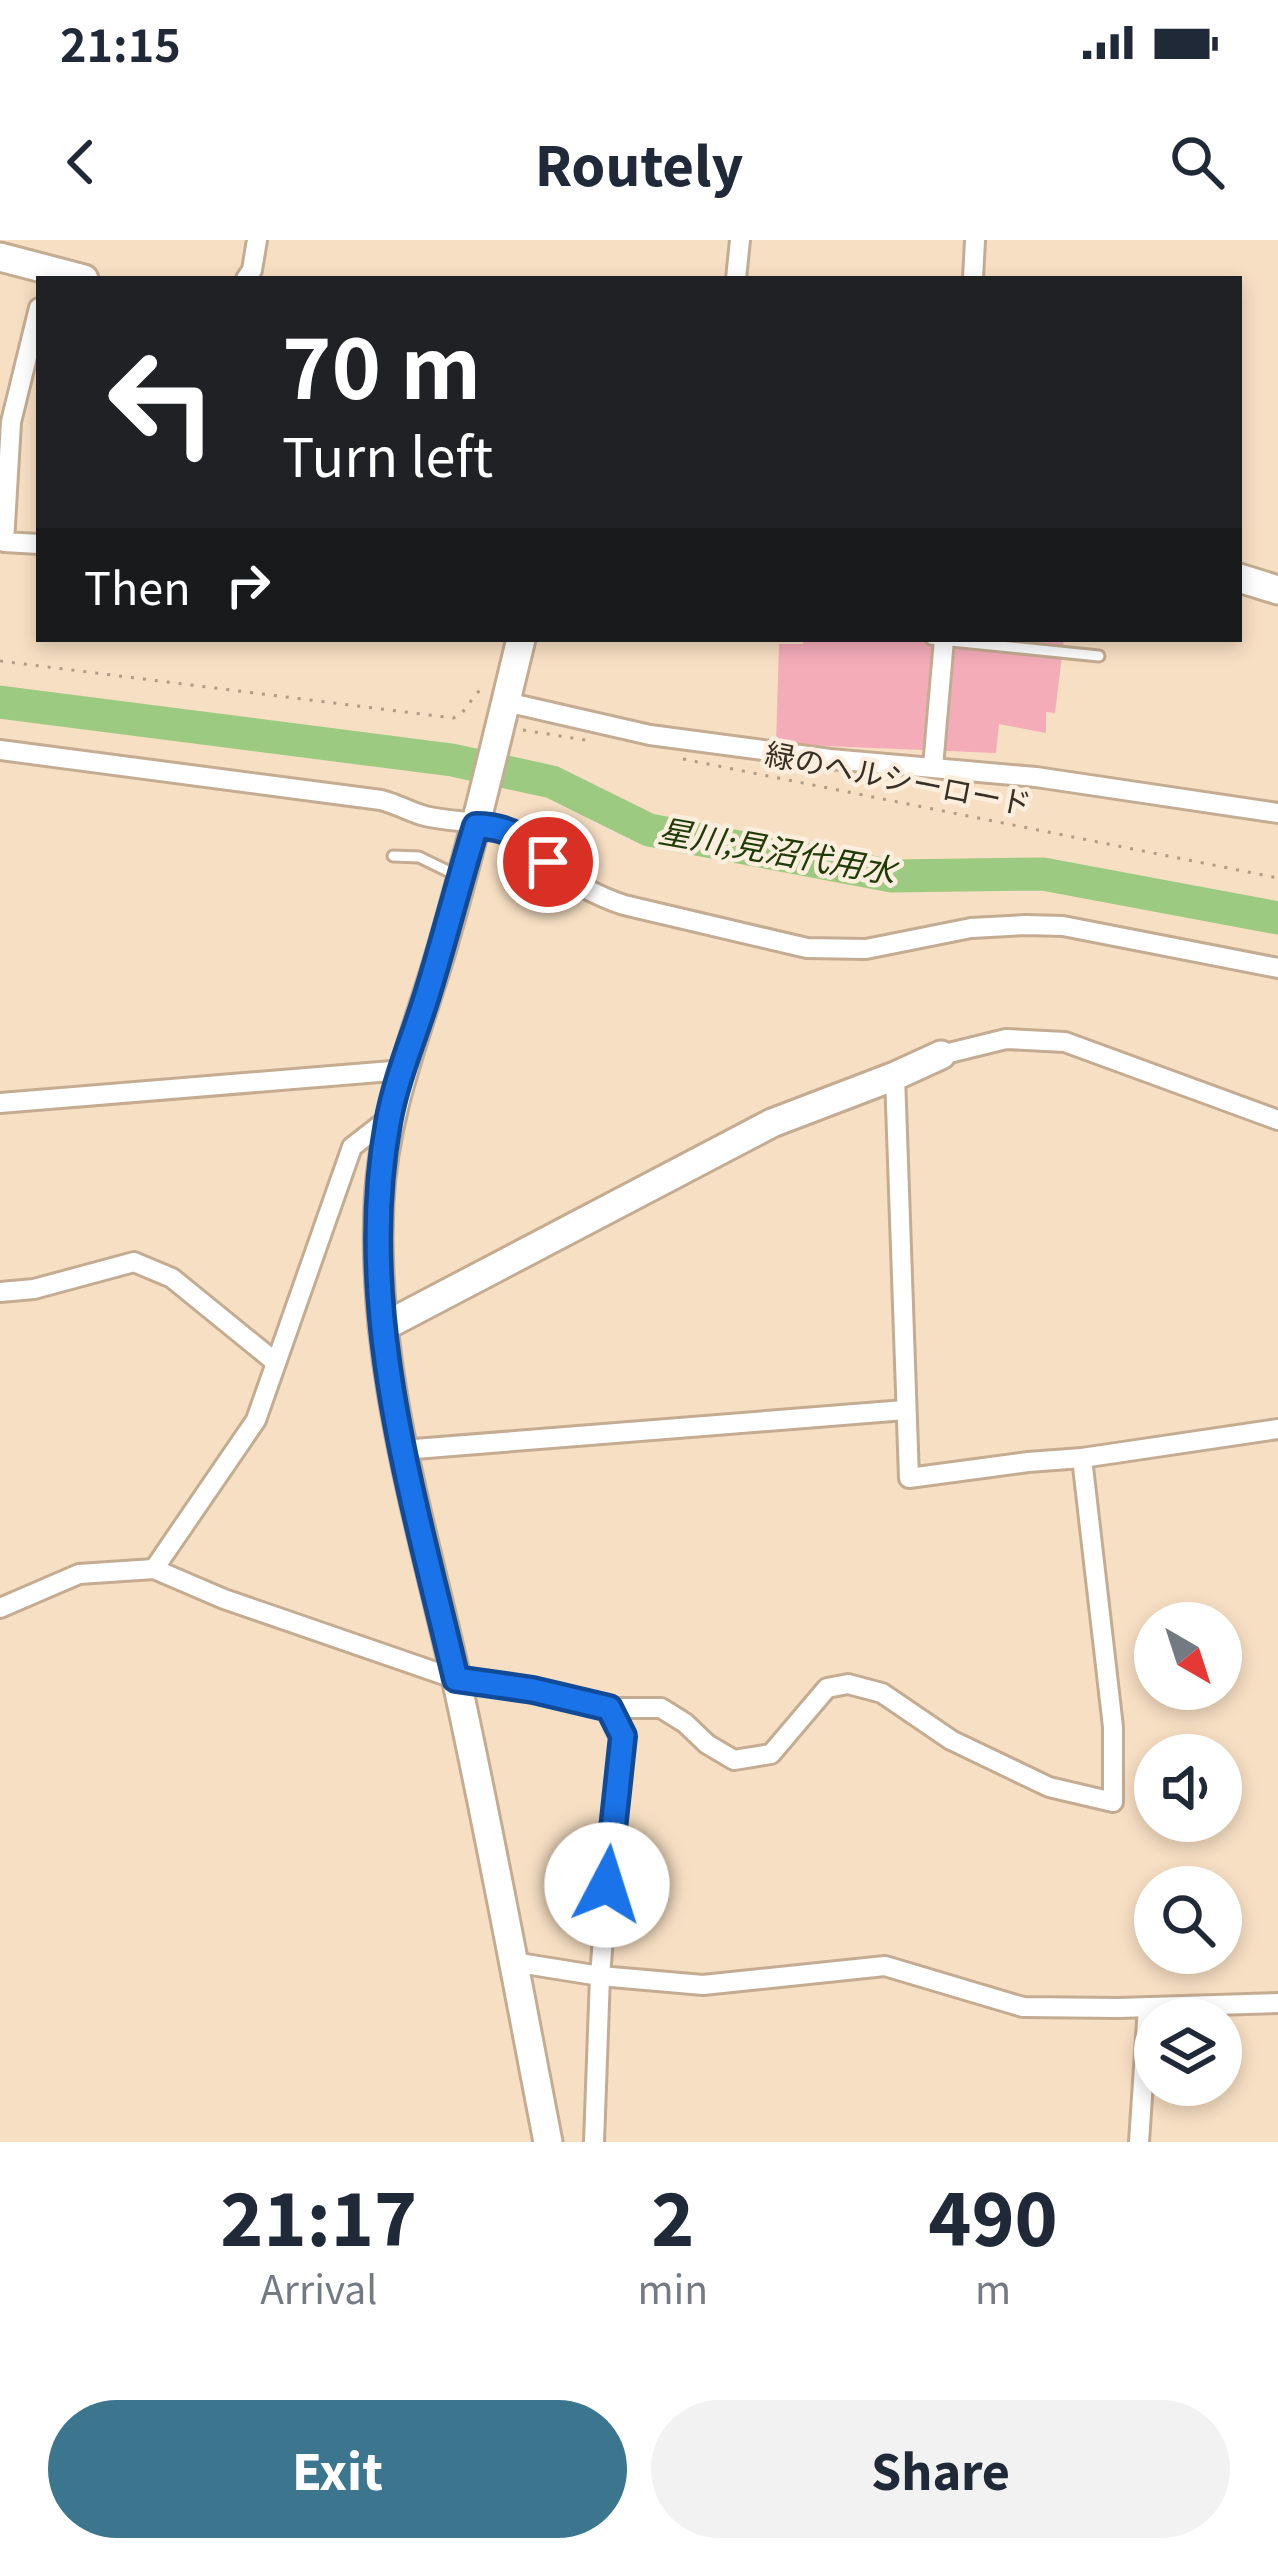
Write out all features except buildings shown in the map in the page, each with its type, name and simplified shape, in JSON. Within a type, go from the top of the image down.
[{"type":"main road","points":[[0,257],[47,274]]},
{"type":"main road","points":[[1242,579],[1278,590]]},
{"type":"main road","points":[[520,642],[479,812],[388,1120],[378,1262],[402,1450],[456,1679],[548,2142]]},
{"type":"main road","points":[[383,1327],[772,1123],[941,1054]]},
{"type":"street","points":[[248,276],[257,240]]},
{"type":"street","points":[[736,276],[740,240]]},
{"type":"street","points":[[973,276],[975,240]]},
{"type":"street","points":[[36,320],[11,422],[4,542],[36,544]]},
{"type":"street","points":[[933,767],[944,642]]},
{"type":"street","points":[[501,713],[830,758],[1036,777],[1278,812]]},
{"type":"street","points":[[0,750],[381,800],[421,815],[479,812],[496,826],[524,838],[561,873],[602,897],[807,948],[866,949],[971,928],[1063,926],[1278,968]]},
{"type":"street","points":[[941,1054],[1006,1039],[1065,1042],[1278,1120]]},
{"type":"street","points":[[0,1102],[404,1070]]},
{"type":"street","points":[[895,1076],[909,1478],[1278,1430]]},
{"type":"street","points":[[154,1569],[256,1420],[352,1147],[388,1120]]},
{"type":"street","points":[[0,1292],[34,1289],[134,1262],[172,1278],[274,1361]]},
{"type":"street","points":[[402,1450],[905,1410]]},
{"type":"street","points":[[0,1607],[79,1574],[154,1569],[224,1599],[456,1679],[609,1708],[661,1708],[734,1760],[771,1754],[827,1688],[848,1684],[882,1693],[951,1740],[1049,1786],[1113,1802],[1113,1727],[1082,1458]]},
{"type":"street","points":[[594,2142],[600,1976],[623,1736],[609,1708]]},
{"type":"street","points":[[513,1963],[704,1985],[886,1966],[1023,2007],[1134,2007]]},
{"type":"street","points":[[1242,2004],[1278,2003]]},
{"type":"street","points":[[1139,2142],[1141,2106]]},
{"type":"lane","points":[[964,642],[1100,656]]},
{"type":"lane","points":[[393,856],[419,857],[461,877]]},
{"type":"path","points":[[0,662],[453,718],[466,711],[479,689],[501,713],[592,742]]},
{"type":"path","name":"緑のヘルシーロード","points":[[678,758],[1278,878]]},
{"type":"shaded area","points":[[1064,642],[1055,713],[1046,712],[1046,733],[999,724],[996,753],[776,744],[779,644]]},
{"type":"waterway","name":"星川;見沼代用水","points":[[0,702],[452,760],[552,782],[649,830],[892,876],[1043,874],[1278,918]]},
{"type":"route","points":[[548,862],[513,832],[476,826],[388,1120],[378,1262],[402,1450],[456,1679],[609,1708],[623,1736],[607,1885]]}]
